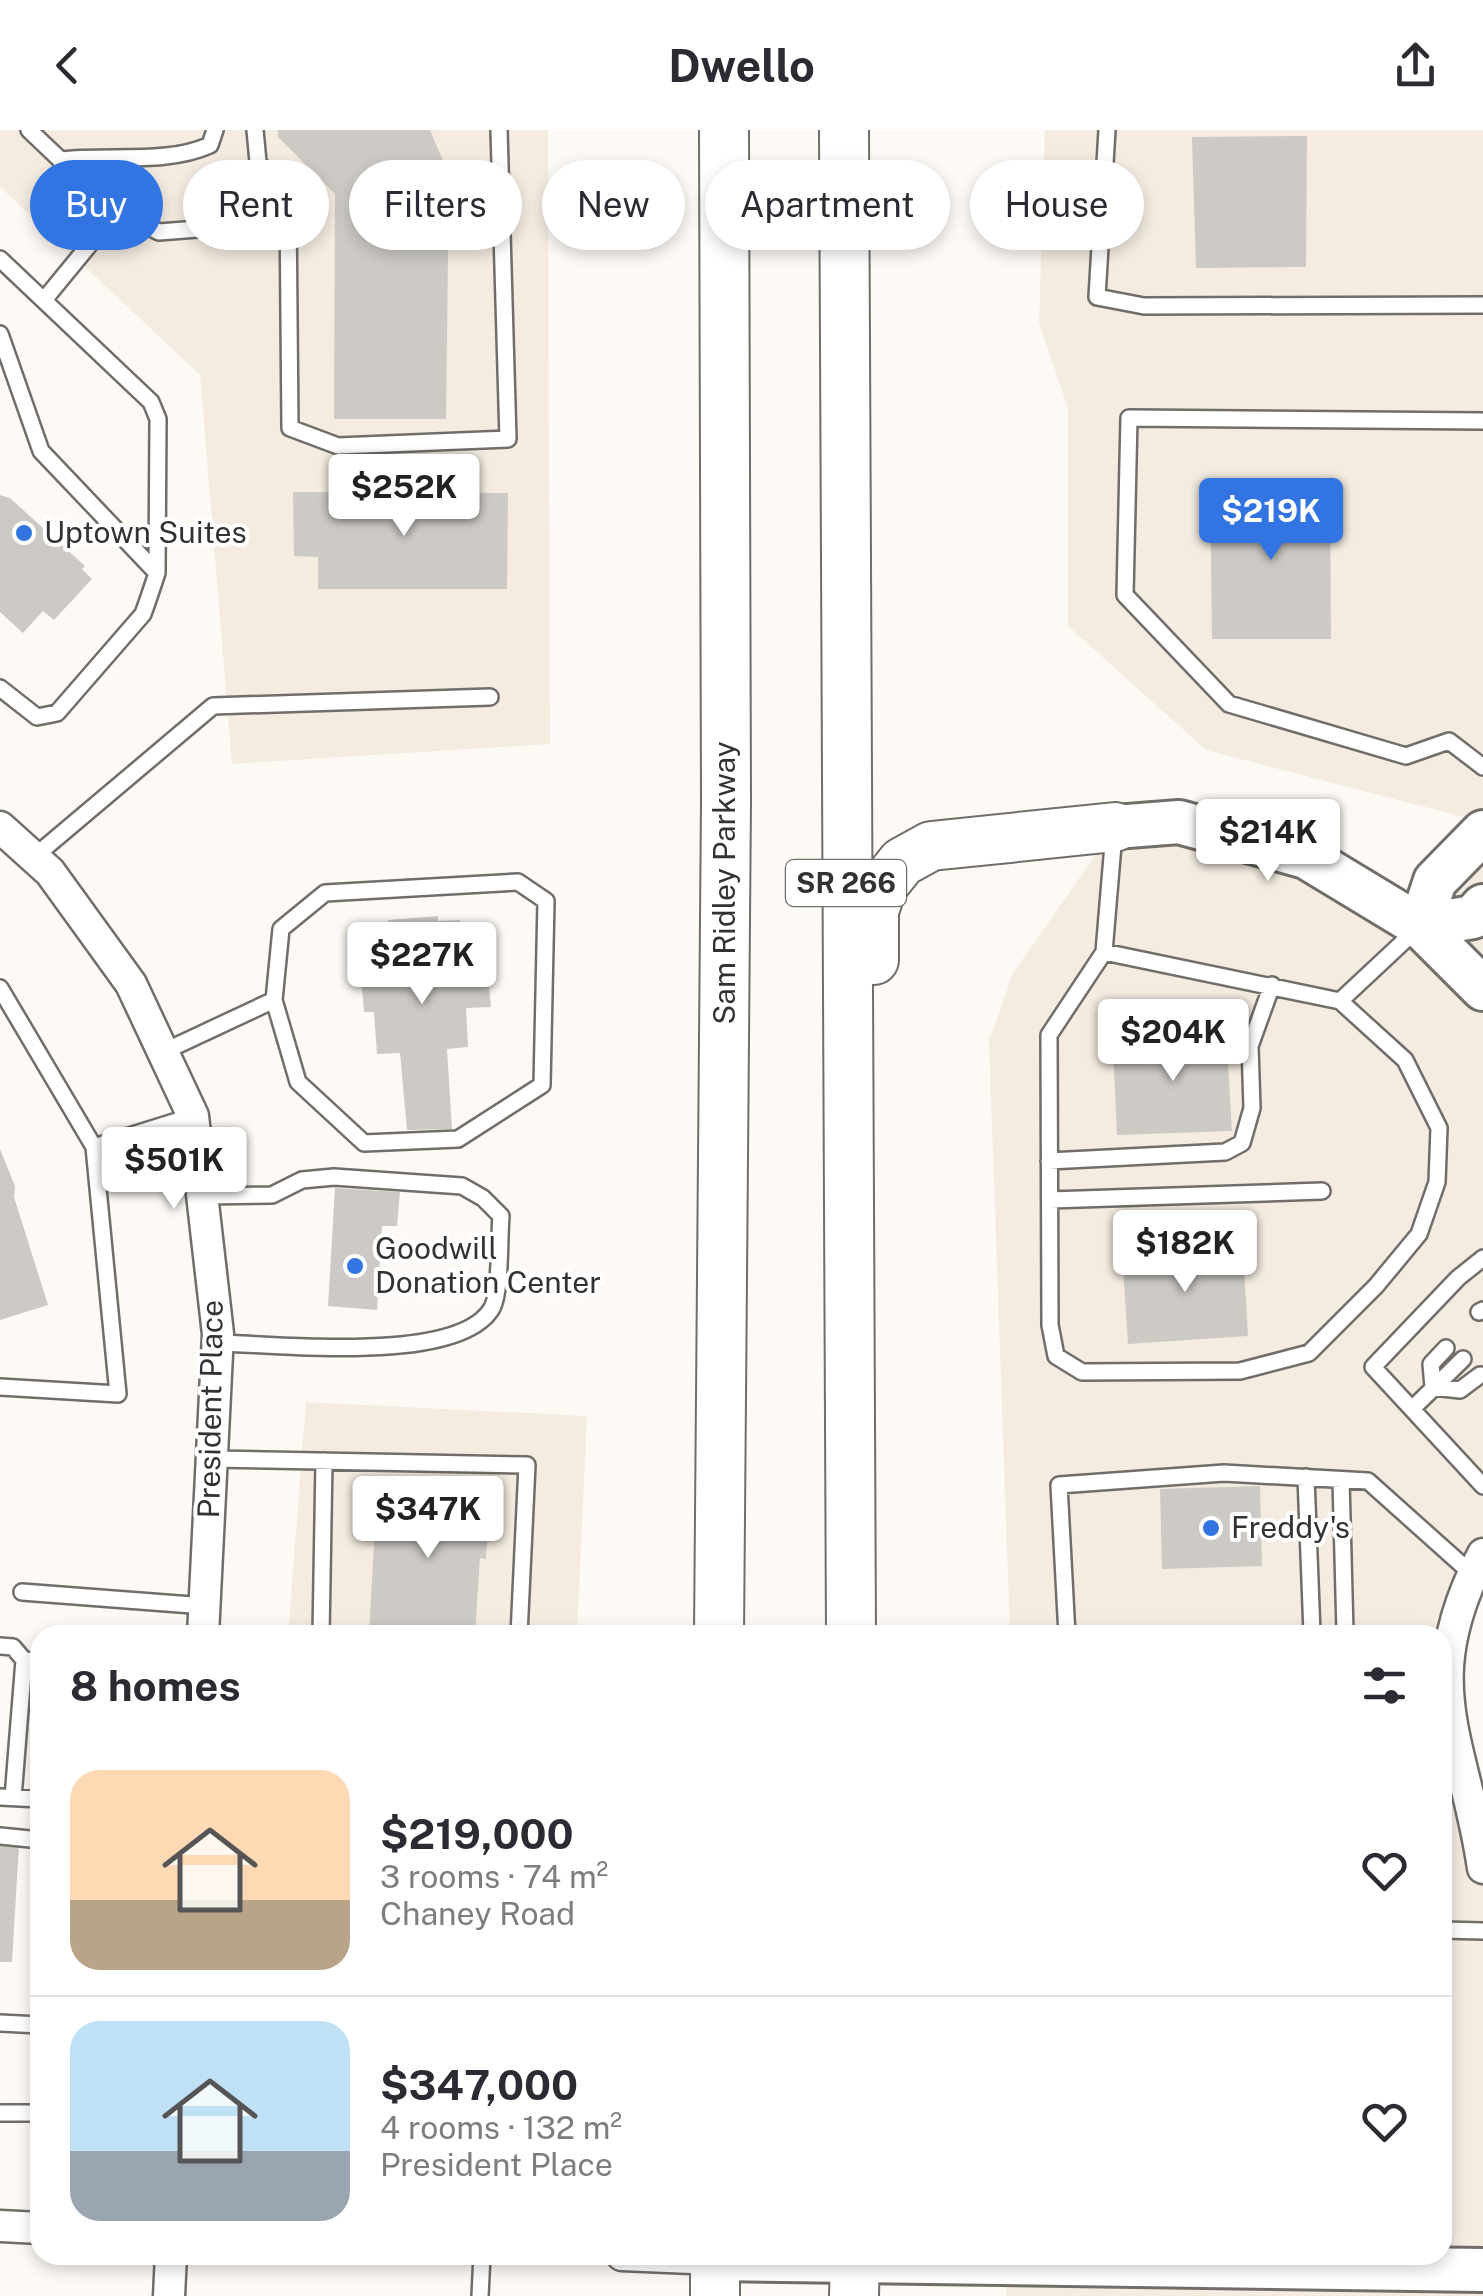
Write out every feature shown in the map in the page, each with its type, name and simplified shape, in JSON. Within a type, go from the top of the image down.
[{"type":"main road","name":"Sam Ridley Parkway","points":[[719,1625],[726,801],[724,130]]},
{"type":"main road","name":"SR 266","points":[[844,130],[851,1625]]},
{"type":"main road","points":[[850,1452],[872,1243],[874,912],[882,887],[902,862],[932,846],[1115,826]]},
{"type":"street","points":[[1115,826],[1178,822],[1306,857],[1420,926],[1483,989]]},
{"type":"street","name":"President Place","points":[[0,827],[34,858],[131,984],[193,1116],[218,1344],[204,1620]]},
{"type":"street","points":[[1420,926],[1435,881],[1483,832]]},
{"type":"street","points":[[1420,926],[1473,917],[1483,906]]},
{"type":"street","points":[[1451,1625],[1478,1564]]},
{"type":"street","points":[[1452,1745],[1483,1868]]},
{"type":"street","points":[[0,2226],[30,2228]]},
{"type":"street","points":[[169,2296],[171,2265]]},
{"type":"street","points":[[684,2265],[715,2270],[854,2271],[1483,2270]]},
{"type":"lane","points":[[29,130],[60,160],[105,154],[186,156],[210,144],[214,130]]},
{"type":"lane","points":[[255,130],[258,160]]},
{"type":"lane","points":[[288,250],[290,428],[338,446],[508,439],[499,130]]},
{"type":"lane","points":[[1107,130],[1097,297],[1144,306],[1483,305]]},
{"type":"lane","points":[[44,300],[85,250]]},
{"type":"lane","points":[[0,259],[151,402],[158,419],[158,573],[143,614],[57,713],[36,717],[0,688]]},
{"type":"lane","points":[[0,334],[4,358],[42,450],[158,573]]},
{"type":"lane","points":[[1483,421],[1128,418],[1124,595],[1229,704],[1406,756],[1449,740],[1483,767]]},
{"type":"lane","points":[[34,858],[213,706],[490,697]]},
{"type":"lane","points":[[1104,952],[1340,1001],[1405,1060],[1439,1128],[1438,1182],[1418,1234],[1376,1286],[1309,1353],[1240,1371],[1082,1372],[1056,1356],[1050,1326],[1049,1035],[1104,952],[1115,826]]},
{"type":"lane","points":[[518,882],[546,901],[542,1084],[458,1139],[364,1143],[298,1082],[274,1000],[280,929],[324,893],[518,882]]},
{"type":"lane","points":[[1340,1001],[1420,926]]},
{"type":"lane","points":[[1049,1161],[1225,1152],[1242,1143],[1252,1108],[1250,1046],[1272,985]]},
{"type":"lane","points":[[0,988],[94,1147],[118,1394],[0,1387]]},
{"type":"lane","points":[[163,1052],[274,1000]]},
{"type":"lane","points":[[94,1147],[193,1116]]},
{"type":"lane","points":[[202,1196],[272,1195],[302,1180],[334,1177],[462,1186],[483,1198],[501,1216],[493,1306],[474,1327],[435,1341],[394,1346],[218,1344]]},
{"type":"lane","points":[[1050,1200],[1322,1190]]},
{"type":"lane","points":[[1483,1258],[1458,1278],[1373,1366],[1483,1486]]},
{"type":"lane","points":[[1433,1388],[1431,1364],[1446,1348]]},
{"type":"lane","points":[[1412,1409],[1464,1359]]},
{"type":"lane","points":[[1433,1388],[1460,1390],[1480,1376]]},
{"type":"lane","points":[[212,1458],[527,1465],[520,1625]]},
{"type":"lane","points":[[320,1625],[324,1461]]},
{"type":"lane","points":[[1066,1625],[1059,1484],[1224,1473],[1368,1481],[1478,1564]]},
{"type":"lane","points":[[1306,1476],[1312,1625]]},
{"type":"lane","points":[[1337,1625],[1341,1480]]},
{"type":"lane","points":[[22,1592],[204,1620]]},
{"type":"lane","points":[[0,1646],[14,1647],[30,1659]]},
{"type":"lane","points":[[6,1797],[30,1671]]},
{"type":"lane","points":[[0,1836],[30,1839]]},
{"type":"lane","points":[[1452,1930],[1483,1931]]},
{"type":"lane","points":[[0,2023],[30,2025]]},
{"type":"lane","points":[[0,2113],[30,2113]]},
{"type":"lane","points":[[480,2296],[482,2265]]},
{"type":"shaded area","points":[[0,130],[548,130],[548,160],[542,160],[542,250],[548,250],[550,744],[232,764],[200,375],[67,250],[163,250],[163,160],[30,160],[30,215],[0,187]]},
{"type":"shaded area","points":[[1045,130],[1483,130],[1483,822],[1206,750],[1068,626],[1068,408],[1039,323],[1041,250],[1144,250],[1144,160],[1044,160]]},
{"type":"shaded area","points":[[1179,822],[1420,926],[1483,832],[1483,1554],[1452,1630],[1452,1625],[1010,1625],[989,1041],[1013,973],[1115,827]]},
{"type":"shaded area","points":[[306,1402],[587,1416],[577,1625],[289,1625]]},
{"type":"shaded area","points":[[1452,1657],[1483,1868],[1483,2296],[1006,2296],[1008,2272],[1187,2265],[1452,2265]]},
{"type":"building","points":[[278,130],[430,130],[443,160],[349,160],[349,250],[448,250],[446,419],[334,419],[335,194],[329,188],[329,160],[301,160],[278,137]]},
{"type":"building","points":[[1307,136],[1306,267],[1196,268],[1192,137]]},
{"type":"building","points":[[1210,487],[1330,487],[1331,639],[1212,639]]},
{"type":"building","points":[[293,492],[508,493],[507,589],[318,589],[318,557],[294,556]]},
{"type":"building","name":"Uptown Suites","points":[[0,495],[10,498],[85,566],[82,569],[92,579],[54,620],[43,611],[23,633],[0,612]]},
{"type":"building","points":[[438,916],[438,921],[460,920],[463,961],[486,958],[491,1007],[466,1008],[468,1047],[447,1049],[452,1129],[407,1130],[400,1053],[377,1054],[374,1012],[364,1012],[360,964],[370,963],[368,926],[388,925],[388,920]]},
{"type":"building","points":[[1198,1024],[1200,1035],[1226,1031],[1232,1131],[1117,1135],[1113,1045],[1144,1043],[1152,1033]]},
{"type":"building","points":[[0,1149],[15,1186],[14,1197],[48,1305],[0,1320]]},
{"type":"building","name":"Goodwill Donation Center","points":[[335,1188],[400,1192],[397,1226],[382,1226],[377,1310],[328,1306]]},
{"type":"building","points":[[1243,1247],[1248,1336],[1128,1344],[1122,1252]]},
{"type":"building","name":"Freddy's","points":[[1260,1486],[1262,1566],[1162,1569],[1160,1489]]},
{"type":"building","points":[[421,1487],[490,1490],[486,1559],[480,1558],[476,1625],[370,1625],[377,1489],[421,1491]]},
{"type":"building","points":[[0,1844],[19,1845],[12,1962],[0,1962]]},
{"type":"place","name":"Uptown Suites","points":[[24,533]]},
{"type":"place","name":"Goodwill Donation Center","points":[[355,1266]]},
{"type":"place","name":"Freddy's","points":[[1211,1528]]}]
